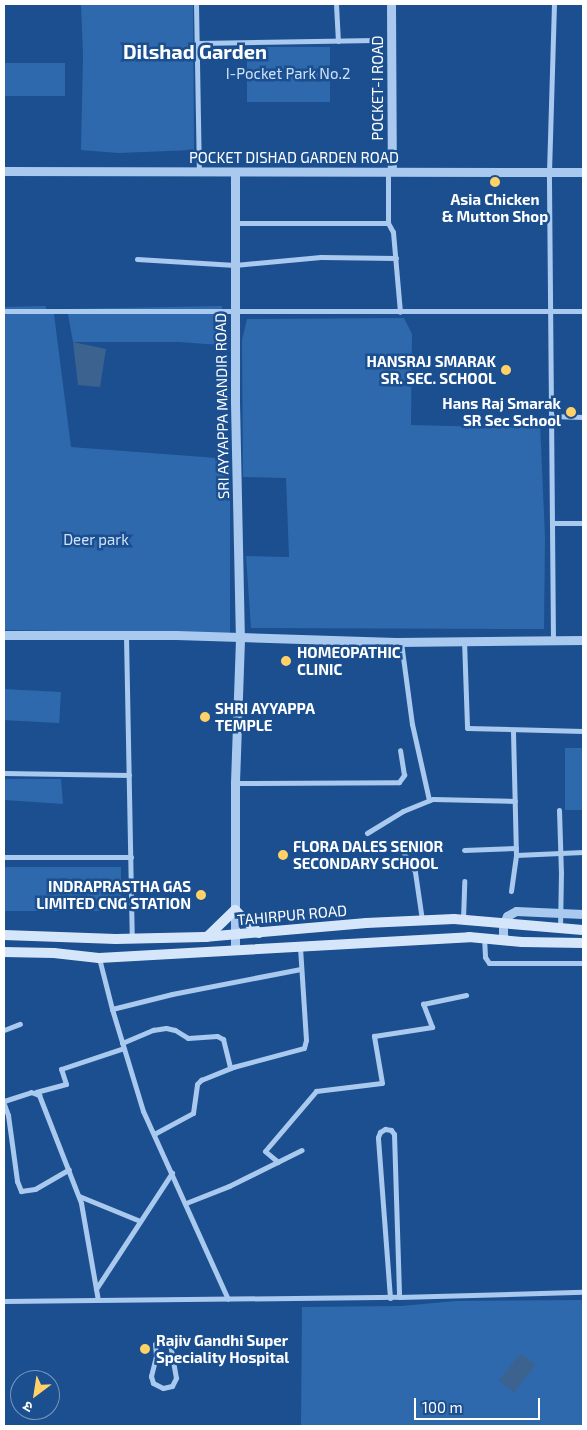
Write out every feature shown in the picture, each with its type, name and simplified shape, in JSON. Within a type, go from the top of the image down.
[{"type":"main road","points":[[207,937],[235,910],[259,933]]},
{"type":"main road","name":"TAHIRPUR ROAD","points":[[4,935],[132,939],[207,937],[422,920],[463,920],[560,930],[583,930]]},
{"type":"main road","name":"TAHIRPUR ROAD","points":[[4,952],[54,953],[99,958],[484,937],[503,940],[583,943]]},
{"type":"street","points":[[196,4],[199,171]]},
{"type":"street","points":[[336,4],[338,41]]},
{"type":"street","name":"POCKET-I ROAD","points":[[390,171],[391,4]]},
{"type":"street","points":[[553,640],[549,172],[554,4]]},
{"type":"street","points":[[198,43],[375,40]]},
{"type":"street","name":"POCKET DISHAD GARDEN ROAD","points":[[4,171],[583,172]]},
{"type":"street","points":[[388,223],[390,171]]},
{"type":"street","name":"SRI AYYAPPA MANDIR ROAD","points":[[235,172],[240,639],[235,783],[235,950]]},
{"type":"street","points":[[235,223],[306,225],[382,221],[388,223],[392,228],[400,312]]},
{"type":"street","points":[[137,259],[235,265],[321,257],[396,258]]},
{"type":"street","points":[[4,311],[583,311]]},
{"type":"street","points":[[551,416],[583,417]]},
{"type":"street","points":[[552,523],[583,523]]},
{"type":"street","points":[[4,636],[176,635],[240,639],[401,642],[583,640]]},
{"type":"street","points":[[126,636],[132,939]]},
{"type":"street","points":[[464,640],[467,728],[583,731]]},
{"type":"street","points":[[401,642],[412,724],[429,800]]},
{"type":"street","points":[[512,891],[516,855],[513,730]]},
{"type":"street","points":[[235,783],[399,782],[404,775],[400,750]]},
{"type":"street","points":[[4,773],[129,775]]},
{"type":"street","points":[[367,833],[403,811],[429,800],[448,798],[515,801]]},
{"type":"street","points":[[559,810],[560,930]]},
{"type":"street","points":[[398,845],[414,872],[422,920]]},
{"type":"street","points":[[464,850],[516,848]]},
{"type":"street","points":[[516,855],[583,852]]},
{"type":"street","points":[[4,857],[131,857]]},
{"type":"street","points":[[463,920],[464,881]]},
{"type":"street","points":[[503,940],[503,925],[507,916],[516,911],[583,914]]},
{"type":"street","points":[[484,937],[485,957],[489,963],[583,963]]},
{"type":"street","points":[[154,1134],[193,1113],[197,1084],[201,1080],[230,1068],[304,1048],[306,1040],[300,947]]},
{"type":"street","points":[[99,958],[112,1009],[143,1111],[186,1202],[228,1299]]},
{"type":"street","points":[[112,1009],[172,994],[301,969]]},
{"type":"street","points":[[278,1162],[265,1151],[316,1091],[382,1083],[374,1036],[432,1027],[423,1004],[466,995]]},
{"type":"street","points":[[4,1030],[20,1024]]},
{"type":"street","points":[[69,1169],[35,1189],[21,1191],[17,1181],[8,1114],[4,1102],[66,1084],[61,1069],[123,1045],[153,1030],[166,1028],[175,1030],[188,1038],[217,1036],[223,1039],[230,1068]]},
{"type":"street","points":[[36,1092],[79,1196],[98,1300]]},
{"type":"street","points":[[390,1298],[378,1137],[380,1132],[385,1129],[391,1130],[394,1134],[399,1297]]},
{"type":"street","points":[[186,1202],[229,1186],[302,1150]]},
{"type":"street","points":[[96,1289],[172,1173]]},
{"type":"street","points":[[79,1196],[140,1221]]},
{"type":"street","points":[[4,1301],[390,1298],[583,1292]]},
{"type":"street","points":[[155,1344],[156,1356],[151,1376],[153,1383],[163,1388],[172,1386],[176,1378],[170,1344]]},
{"type":"green space","points":[[81,4],[193,4],[194,150],[118,153],[81,150],[83,56]]},
{"type":"green space","name":"I-Pocket Park No.2","points":[[247,47],[330,47],[330,102],[247,102]]},
{"type":"green space","points":[[4,63],[65,63],[65,96],[4,96]]},
{"type":"green space","name":"Deer park","points":[[45,306],[49,314],[54,314],[71,447],[230,459],[230,634],[4,630],[4,307]]},
{"type":"green space","points":[[222,306],[220,345],[179,342],[73,342],[67,309]]},
{"type":"green space","points":[[404,318],[412,334],[411,425],[491,427],[540,422],[545,537],[544,629],[251,628],[246,556],[289,557],[286,478],[243,477],[242,340],[247,319]]},
{"type":"green space","points":[[4,689],[61,692],[59,723],[4,720]]},
{"type":"green space","points":[[565,748],[583,748],[583,810],[565,810]]},
{"type":"green space","points":[[4,779],[61,779],[63,804],[4,800]]},
{"type":"green space","points":[[4,867],[121,867],[121,911],[4,911]]},
{"type":"green space","points":[[583,1300],[583,1426],[301,1426],[302,1307],[401,1306],[456,1301]]},
{"type":"shaded area","points":[[73,342],[106,349],[100,387],[78,385]]},
{"type":"shaded area","points":[[521,1353],[536,1365],[514,1392],[499,1380]]},
{"type":"place","name":"Asia Chicken & Mutton Shop","points":[[495,182]]},
{"type":"place","name":"HANSRAJ SMARAK SR. SEC. SCHOOL","points":[[506,370]]},
{"type":"place","name":"Hans Raj Smarak SR Sec School","points":[[571,412]]},
{"type":"place","name":"HOMEOPATHIC CLINIC","points":[[286,661]]},
{"type":"place","name":"SHRI AYYAPPA TEMPLE","points":[[205,717]]},
{"type":"place","name":"FLORA DALES SENIOR SECONDARY SCHOOL","points":[[283,855]]},
{"type":"place","name":"INDRAPRASTHA GAS LIMITED CNG STATION","points":[[201,895]]},
{"type":"place","name":"Rajiv Gandhi Super Speciality Hospital","points":[[145,1349]]},
{"type":"district","name":"Dilshad Garden","points":[[195,51]]}]
